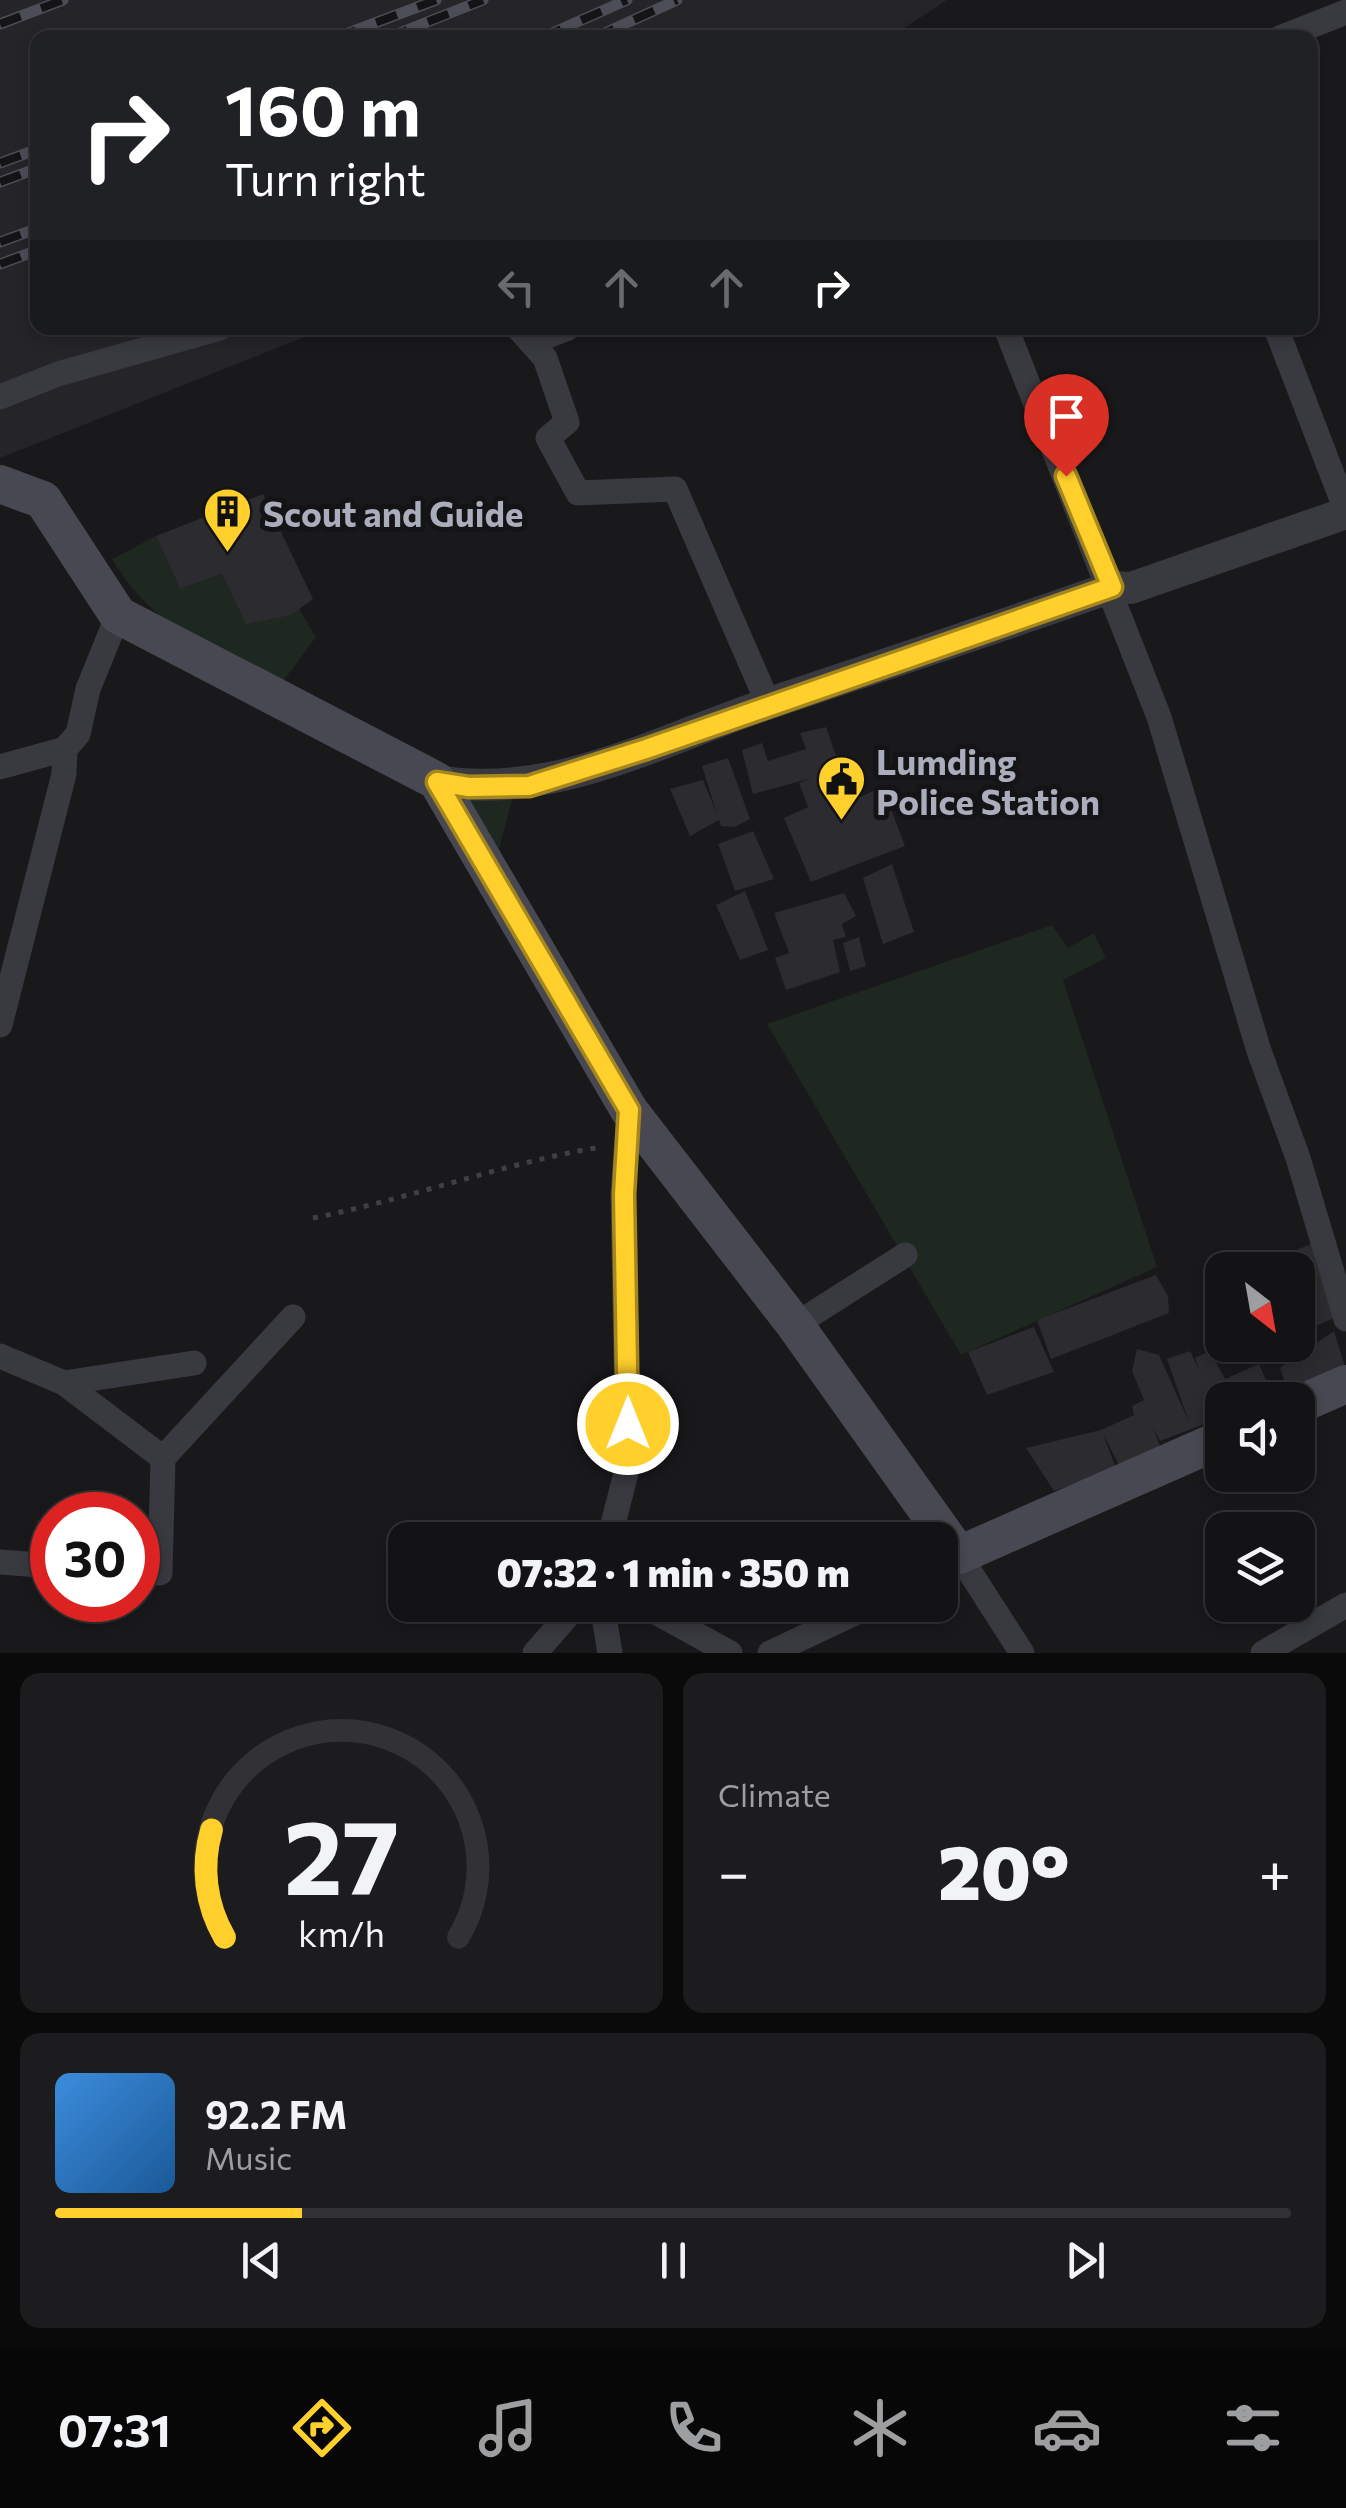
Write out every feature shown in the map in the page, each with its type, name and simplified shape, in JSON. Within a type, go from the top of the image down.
[{"type":"main road","points":[[0,484],[43,500],[118,615],[437,782],[628,1126],[796,1325],[927,1522]]},
{"type":"main road","points":[[1315,1398],[1346,1384]]},
{"type":"main road","points":[[958,1561],[1205,1446]]},
{"type":"street","points":[[1300,30],[1346,12]]},
{"type":"street","points":[[0,397],[58,374],[195,335]]},
{"type":"street","points":[[524,335],[545,358],[567,422],[548,438],[578,492],[674,489],[768,703]]},
{"type":"street","points":[[1009,335],[1112,587],[1159,717],[1259,1051],[1298,1158],[1346,1319]]},
{"type":"street","points":[[437,782],[469,787],[529,786],[646,749],[768,703],[803,703],[1112,587],[1131,588],[1346,512],[1279,335]]},
{"type":"street","points":[[0,767],[65,749],[78,734],[88,689],[118,615]]},
{"type":"street","points":[[0,1025],[64,774],[65,749]]},
{"type":"street","points":[[613,1522],[628,1464],[628,1126]]},
{"type":"street","points":[[796,1325],[905,1255]]},
{"type":"street","points":[[160,1573],[164,1458],[294,1318]]},
{"type":"street","points":[[0,1356],[64,1383],[164,1458]]},
{"type":"street","points":[[64,1383],[194,1363]]},
{"type":"street","points":[[0,1562],[30,1564]]},
{"type":"street","points":[[958,1568],[1022,1653]]},
{"type":"street","points":[[1264,1653],[1346,1605]]},
{"type":"street","points":[[535,1653],[562,1622]]},
{"type":"street","points":[[605,1622],[610,1653]]},
{"type":"street","points":[[674,1622],[730,1653]]},
{"type":"street","points":[[770,1653],[836,1622]]},
{"type":"path","points":[[313,1218],[493,1175],[628,1126]]},
{"type":"shaded area","points":[[0,0],[947,0],[901,30],[30,30],[30,335],[309,335],[0,458]]},
{"type":"shaded area","points":[[156,536],[180,589],[222,574],[299,609],[316,637],[282,683],[186,634],[146,603],[128,583],[112,559]]},
{"type":"shaded area","points":[[514,793],[498,852],[460,798]]},
{"type":"shaded area","points":[[1052,925],[1068,948],[1094,933],[1106,958],[1063,980],[1157,1267],[961,1355],[767,1024]]},
{"type":"building","name":"Scout and Guide","points":[[263,494],[313,599],[291,615],[246,624],[222,574],[180,589],[156,536]]},
{"type":"building","name":"Lumding Police Station","points":[[826,727],[841,770],[849,768],[858,798],[880,788],[885,793],[905,846],[811,882],[784,818],[808,807],[799,783],[812,778],[753,794],[742,750],[762,743],[768,761],[806,749],[800,733]]},
{"type":"building","points":[[728,758],[750,819],[735,827],[721,826],[719,820],[690,836],[670,789],[703,780],[717,814],[702,766]]},
{"type":"building","points":[[753,831],[774,879],[735,891],[718,844]]},
{"type":"building","points":[[892,864],[914,932],[883,944],[863,878]]},
{"type":"building","points":[[745,891],[768,950],[740,960],[716,905]]},
{"type":"building","points":[[844,893],[856,916],[842,924],[846,937],[833,940],[840,972],[786,990],[775,958],[789,953],[774,913]]},
{"type":"building","points":[[859,937],[866,966],[850,971],[843,943]]},
{"type":"building","points":[[1311,1244],[1314,1252],[1291,1252]]},
{"type":"building","points":[[1315,1256],[1335,1318],[1315,1326]]},
{"type":"building","points":[[1156,1275],[1168,1296],[1169,1313],[1051,1359],[1037,1320]]},
{"type":"building","points":[[1034,1327],[1054,1372],[987,1395],[968,1352]]},
{"type":"building","points":[[1334,1331],[1346,1370],[1315,1385],[1285,1382],[1280,1368],[1289,1362],[1315,1362],[1315,1344]]},
{"type":"building","points":[[1137,1349],[1159,1355],[1189,1422],[1167,1359],[1190,1351],[1199,1370],[1195,1358],[1205,1353],[1205,1362],[1216,1362],[1225,1379],[1259,1364],[1267,1382],[1205,1382],[1205,1424],[1160,1441],[1153,1427],[1161,1449],[1120,1467],[1103,1434],[1116,1468],[1054,1491],[1026,1448],[1101,1430],[1134,1415],[1132,1406],[1144,1400],[1132,1371]]},
{"type":"railway","points":[[0,24],[63,0]]},
{"type":"railway","points":[[356,30],[436,0]]},
{"type":"railway","points":[[407,30],[483,0]]},
{"type":"railway","points":[[559,30],[627,0]]},
{"type":"railway","points":[[611,30],[677,0]]},
{"type":"railway","points":[[0,163],[30,152]]},
{"type":"railway","points":[[0,182],[30,171]]},
{"type":"railway","points":[[0,242],[30,231]]},
{"type":"railway","points":[[0,264],[30,253]]},
{"type":"place","name":"Scout and Guide","points":[[228,554]]},
{"type":"place","name":"Lumding Police Station","points":[[841,822]]},
{"type":"route","points":[[628,1424],[624,1194],[629,1110],[437,782],[469,787],[529,786],[1112,587],[1066,476]]}]
